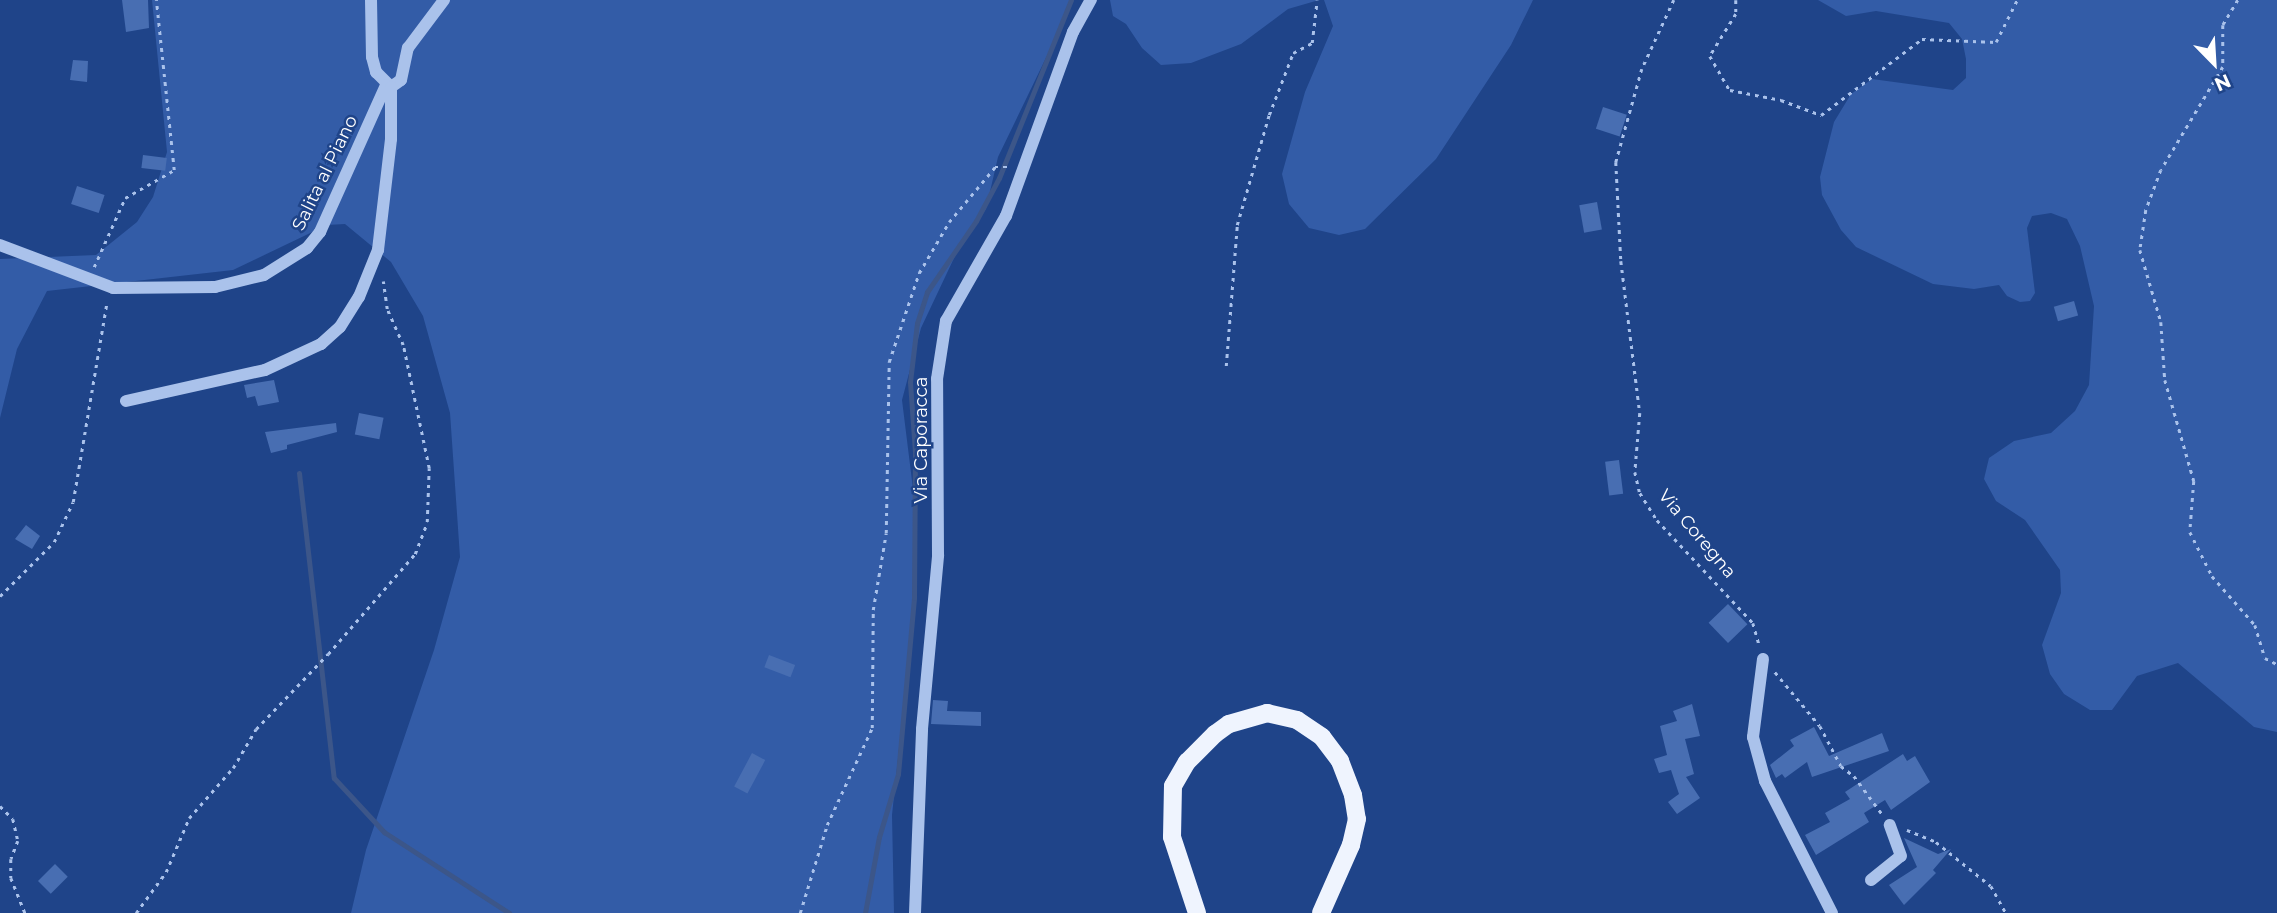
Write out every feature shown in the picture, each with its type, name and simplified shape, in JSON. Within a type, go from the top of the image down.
[{"type":"main road","points":[[1197,913],[1172,837],[1173,786],[1187,762],[1215,734],[1229,724],[1266,713],[1297,720],[1322,737],[1340,761],[1353,795],[1357,819],[1351,845],[1321,913]]},
{"type":"street","points":[[126,401],[265,370],[321,344],[340,327],[359,297],[378,250],[391,139],[388,86],[372,57],[371,0]]},
{"type":"street","name":"Salita al Piano","points":[[0,245],[88,281],[113,288],[215,287],[282,267],[320,232],[388,86],[401,80],[408,48],[444,0]]},
{"type":"street","name":"Via Caporacca","points":[[915,913],[922,729],[938,555],[937,379],[946,321],[1006,216],[1073,32],[1091,0]]},
{"type":"street","points":[[1763,659],[1755,701],[1753,737],[1765,781],[1832,913]]},
{"type":"street","points":[[1871,880],[1901,856],[1890,825]]},
{"type":"path","points":[[88,281],[125,198],[174,170],[156,0]]},
{"type":"path","points":[[1226,366],[1237,225],[1269,115],[1293,53],[1312,43],[1317,0]]},
{"type":"path","name":"Via Coregna","points":[[1674,0],[1642,69],[1616,162],[1616,190],[1639,402],[1635,472],[1640,493],[1657,520],[1754,623],[1763,659]]},
{"type":"path","points":[[1736,0],[1736,14],[1710,57],[1730,90],[1781,100],[1821,115],[1922,39],[1996,42],[2017,0]]},
{"type":"path","points":[[2238,0],[2224,25],[2223,67],[2161,170],[2146,210],[2140,250],[2161,322],[2165,380],[2194,481],[2190,532],[2212,576],[2255,625],[2265,658],[2277,664]]},
{"type":"path","points":[[800,913],[827,825],[872,728],[873,610],[886,533],[889,362],[919,273],[949,222],[995,167],[1024,166]]},
{"type":"path","points":[[136,913],[166,872],[196,809],[233,768],[256,729],[395,581],[415,554],[427,522],[429,468],[403,345],[387,309],[378,250]]},
{"type":"path","points":[[0,596],[54,542],[73,502],[107,301],[113,288]]},
{"type":"path","points":[[1763,659],[1820,726],[1841,766],[1854,776],[1890,825],[1936,842],[1991,886],[2006,913]]},
{"type":"path","points":[[0,806],[13,819],[18,841],[11,859],[12,878],[25,913]]},
{"type":"shaded area","points":[[152,0],[1074,0],[998,157],[986,209],[955,256],[921,328],[902,400],[914,497],[913,617],[892,815],[894,913],[351,913],[366,850],[434,650],[460,557],[450,413],[423,316],[391,262],[345,224],[327,225],[233,270],[47,291],[17,349],[0,418],[0,259],[96,255],[137,222],[153,197],[167,152]]},
{"type":"shaded area","points":[[1110,0],[1319,0],[1288,9],[1241,44],[1191,63],[1161,65],[1142,48],[1126,24],[1113,16]]},
{"type":"shaded area","points":[[1324,0],[1533,0],[1511,45],[1436,159],[1365,229],[1339,235],[1309,228],[1289,204],[1282,174],[1305,92],[1333,26]]},
{"type":"shaded area","points":[[1818,0],[2277,0],[2277,732],[2254,727],[2178,663],[2137,676],[2112,710],[2090,710],[2064,694],[2050,674],[2042,645],[2061,593],[2060,570],[2025,520],[1996,501],[1984,479],[1989,458],[2014,441],[2051,433],[2075,411],[2089,385],[2094,306],[2080,246],[2067,219],[2051,213],[2032,216],[2027,228],[2035,293],[2030,301],[2020,302],[2007,296],[1999,285],[1974,289],[1933,284],[1856,247],[1841,230],[1822,195],[1820,177],[1834,122],[1851,94],[1872,79],[1953,90],[1966,78],[1966,59],[1962,39],[1949,23],[1876,11],[1846,16]]},
{"type":"building","points":[[122,0],[148,0],[149,28],[126,32]]},
{"type":"building","points":[[73,60],[88,61],[87,82],[70,80]]},
{"type":"building","points":[[1603,107],[1627,115],[1620,137],[1596,129]]},
{"type":"building","points":[[143,155],[167,158],[165,171],[141,168]]},
{"type":"building","points":[[77,186],[105,195],[99,213],[71,204]]},
{"type":"building","points":[[1597,202],[1602,230],[1584,233],[1579,205]]},
{"type":"building","points":[[2074,301],[2078,315],[2058,321],[2054,307]]},
{"type":"building","points":[[274,380],[279,402],[258,406],[255,396],[247,398],[244,385]]},
{"type":"building","points":[[359,413],[384,418],[379,439],[355,435]]},
{"type":"building","points":[[336,423],[337,432],[287,445],[287,449],[271,453],[265,432]]},
{"type":"building","points":[[1619,460],[1623,494],[1609,495],[1605,462]]},
{"type":"building","points":[[26,525],[40,536],[32,549],[15,539]]},
{"type":"building","points":[[1728,604],[1747,624],[1728,643],[1709,623]]},
{"type":"building","points":[[769,655],[795,665],[790,677],[764,667]]},
{"type":"building","points":[[933,700],[948,701],[947,711],[981,712],[981,726],[931,724]]},
{"type":"building","points":[[1692,704],[1700,736],[1685,739],[1694,774],[1686,777],[1700,798],[1677,814],[1668,802],[1679,794],[1671,770],[1659,773],[1654,759],[1667,755],[1660,726],[1677,721],[1673,711]]},
{"type":"building","points":[[1814,727],[1829,756],[1882,733],[1889,751],[1812,777],[1807,762],[1785,778],[1782,774],[1776,778],[1770,765],[1794,746],[1790,740]]},
{"type":"building","points":[[752,753],[765,760],[747,794],[734,787]]},
{"type":"building","points":[[1903,754],[1907,761],[1915,756],[1930,782],[1891,810],[1885,800],[1864,813],[1869,822],[1816,855],[1805,835],[1830,822],[1825,813],[1850,799],[1845,792]]},
{"type":"building","points":[[1904,838],[1938,854],[1951,849],[1933,870],[1936,873],[1904,905],[1889,885],[1917,867]]},
{"type":"building","points":[[55,864],[68,877],[51,894],[38,881]]},
{"type":"waterway","points":[[865,913],[879,837],[898,774],[914,598],[915,452],[910,382],[917,323],[927,292],[976,221],[999,178],[1071,0]]},
{"type":"waterway","points":[[299,473],[334,778],[384,832],[509,913]]}]
